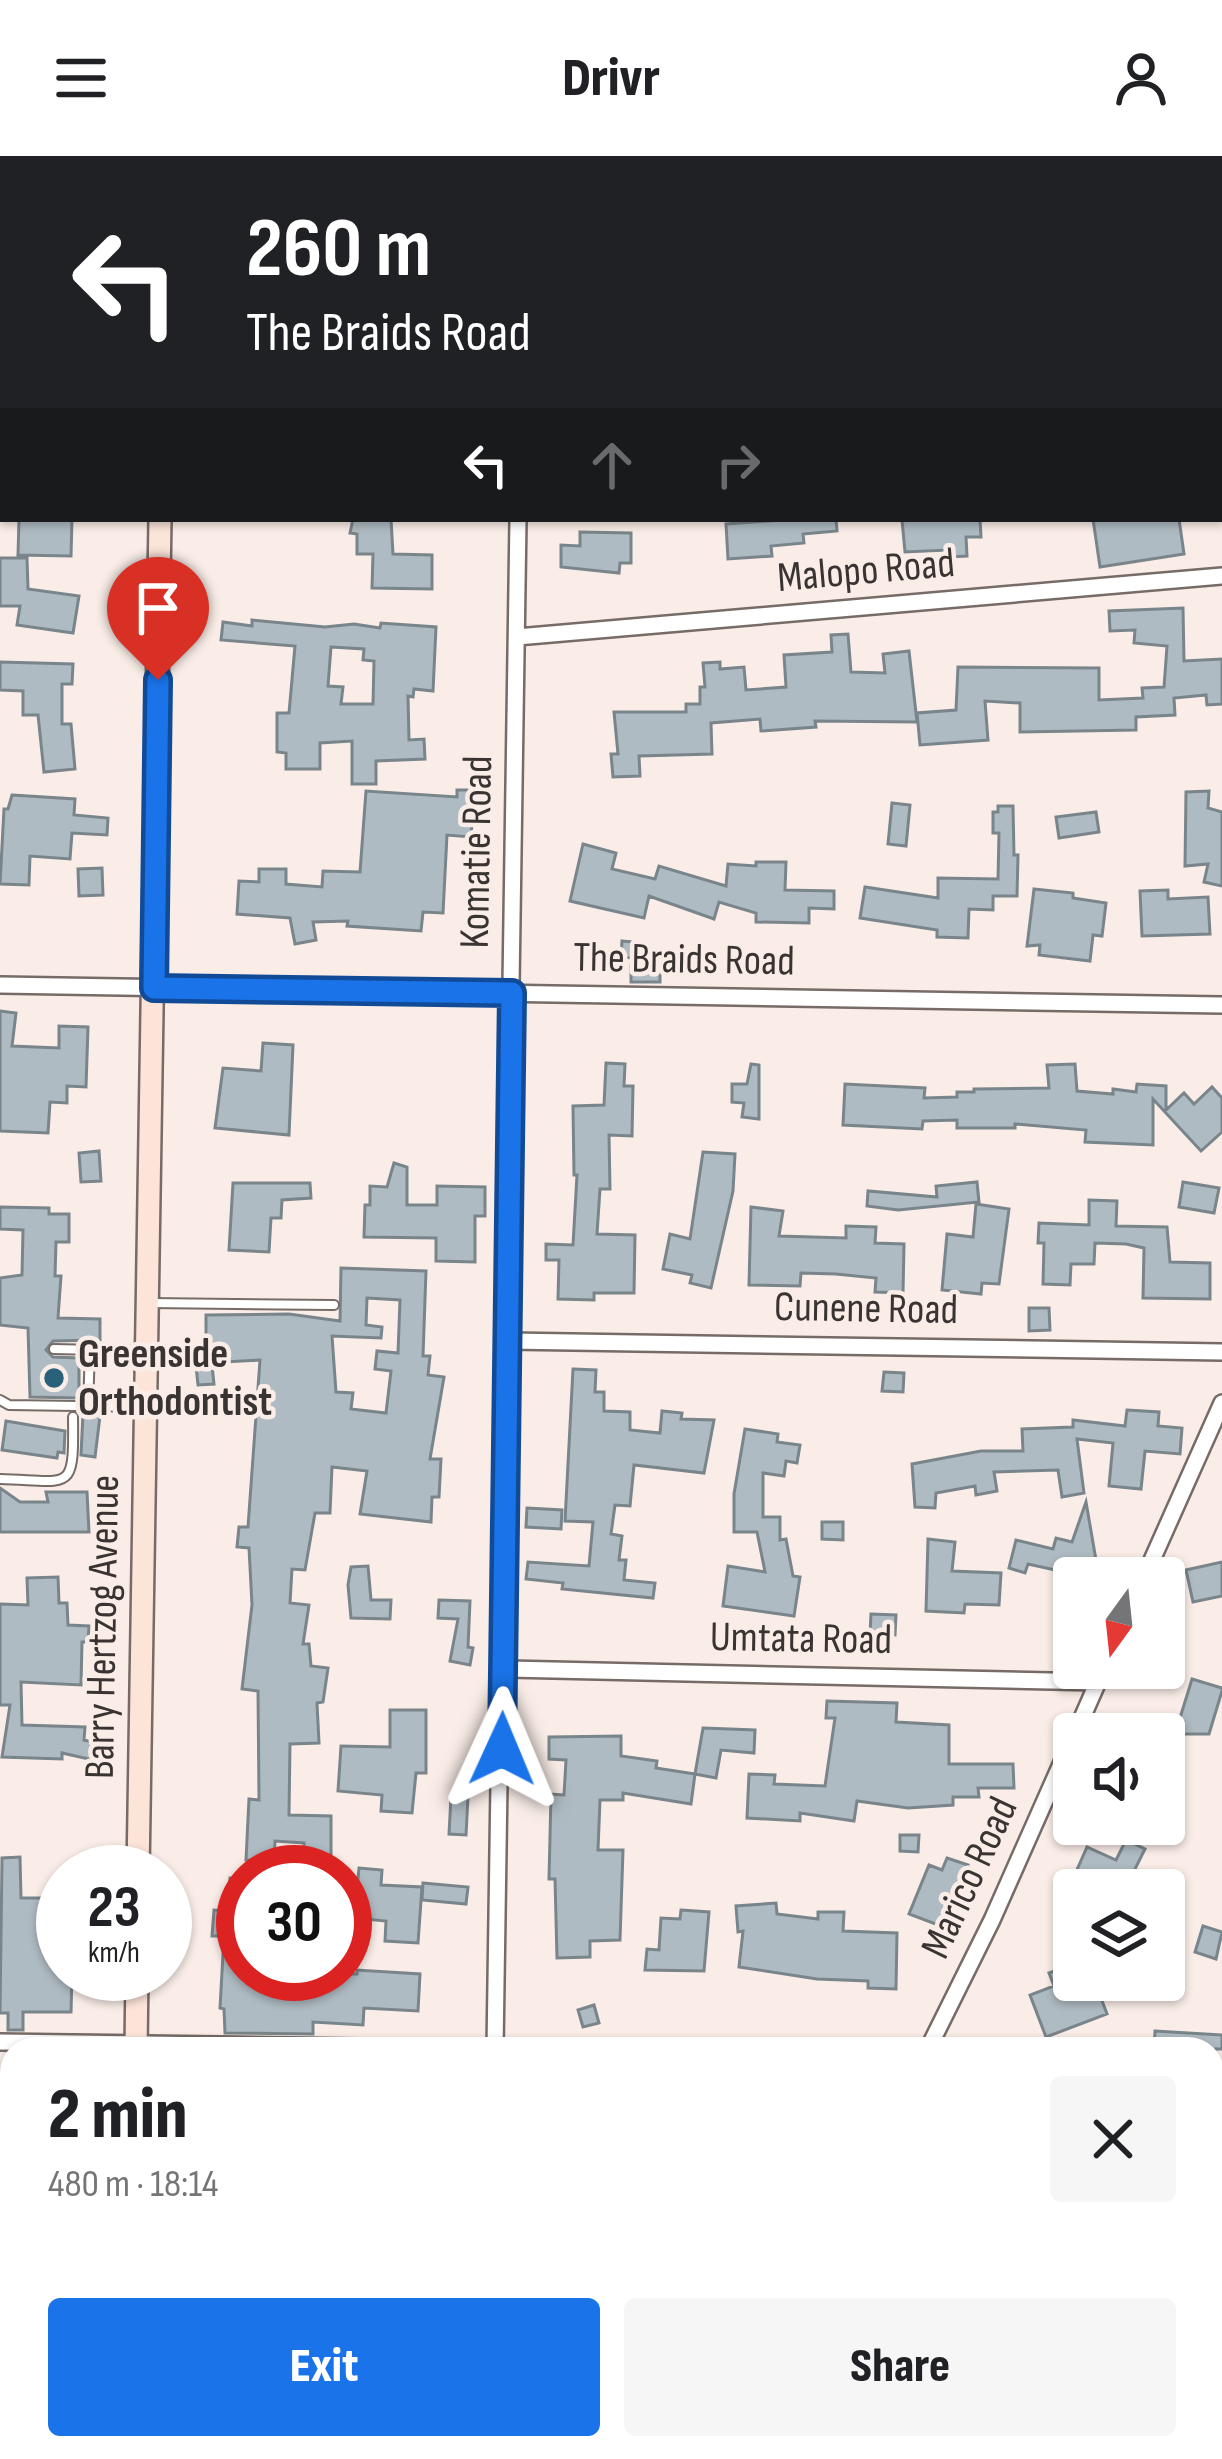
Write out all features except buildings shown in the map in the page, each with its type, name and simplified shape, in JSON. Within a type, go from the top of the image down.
[{"type":"main road","name":"Barry Hertzog Avenue","points":[[139,1845],[160,522]]},
{"type":"main road","points":[[136,2037],[137,2001]]},
{"type":"street","name":"Komatie Road","points":[[495,2037],[518,522]]},
{"type":"street","name":"Malopo Road","points":[[517,637],[1222,576]]},
{"type":"street","name":"The Braids Road","points":[[0,986],[1222,1005]]},
{"type":"street","name":"Cunene Road","points":[[508,1342],[1222,1352]]},
{"type":"street","points":[[1153,1557],[1222,1403]]},
{"type":"street","name":"Umtata Road","points":[[504,1669],[1053,1675]]},
{"type":"street","name":"Marico Road","points":[[934,2037],[1053,1782]]},
{"type":"lane","points":[[149,1304],[334,1305]]},
{"type":"lane","points":[[54,1349],[148,1351]]},
{"type":"lane","points":[[88,1407],[90,1350]]},
{"type":"lane","points":[[0,1400],[9,1405],[147,1407]]},
{"type":"lane","points":[[0,1480],[58,1481],[69,1476],[74,1467],[73,1418]]},
{"type":"place","name":"Greenside Orthodontist","points":[[54,1378]]},
{"type":"route","points":[[158,680],[154,988],[512,993],[502,1749]]}]
